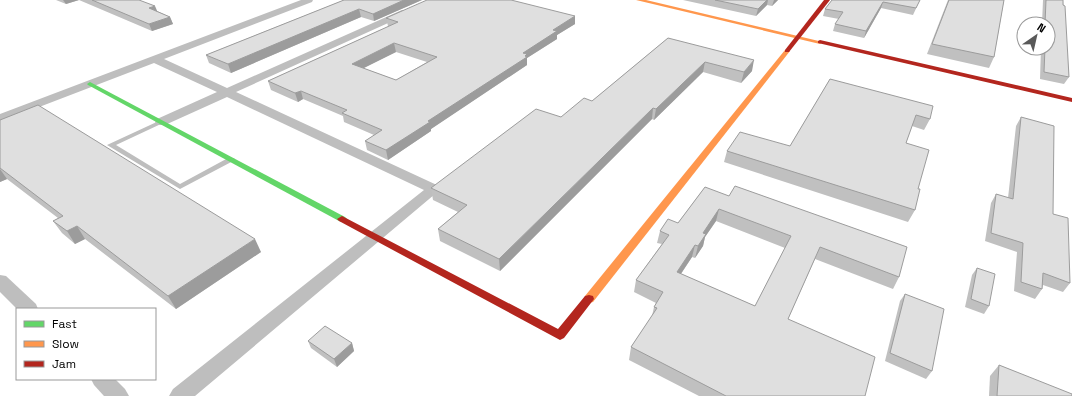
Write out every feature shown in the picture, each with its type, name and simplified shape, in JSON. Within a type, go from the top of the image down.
[{"type":"street","points":[[0,118],[309,0]]},
{"type":"street","points":[[639,0],[1072,100]]},
{"type":"street","points":[[90,84],[560,335],[827,0]]},
{"type":"street","points":[[161,122],[416,7]]},
{"type":"street","points":[[155,59],[434,189],[180,396]]},
{"type":"street","points":[[0,281],[27,308]]},
{"type":"street","points":[[102,380],[118,396]]},
{"type":"lane","points":[[161,122],[111,145],[180,187],[232,160]]},
{"type":"building","points":[[92,0],[139,0],[155,6],[149,8],[170,17],[149,24]]},
{"type":"building","points":[[344,0],[404,0],[373,14],[359,9],[228,64],[206,55]]},
{"type":"building","points":[[427,0],[511,0],[575,16],[553,30],[557,31],[523,53],[527,54],[525,56],[527,57],[386,150],[365,141],[382,130],[342,113],[347,110],[301,91],[295,93],[268,81],[398,22],[386,18]],"holes":[[[394,43],[437,57],[396,80],[352,64]]]},
{"type":"building","points":[[715,0],[767,0],[758,9]]},
{"type":"building","points":[[832,0],[920,0],[916,8],[883,2],[866,31],[835,24],[843,12],[825,9]]},
{"type":"building","points":[[949,0],[1004,0],[994,57],[932,44]]},
{"type":"building","points":[[1046,0],[1063,0],[1063,5],[1065,6],[1069,77],[1044,72],[1045,56],[1056,56],[1056,16],[1045,16]]},
{"type":"building","points":[[668,38],[754,60],[744,72],[705,62],[656,109],[653,108],[499,259],[438,229],[467,205],[431,188],[536,109],[561,117],[584,98],[592,101]]},
{"type":"building","points":[[830,79],[933,106],[930,119],[916,115],[906,143],[929,150],[918,189],[920,189],[915,210],[727,151],[740,132],[790,146]]},
{"type":"building","points":[[38,105],[255,239],[168,296],[77,226],[67,231],[53,221],[63,216],[0,168],[0,120]]},
{"type":"building","points":[[1021,117],[1054,126],[1053,214],[1068,218],[1070,283],[1043,273],[1042,289],[1021,282],[1023,243],[991,233],[996,194],[1013,199]]},
{"type":"building","points":[[735,186],[907,247],[899,277],[820,247],[788,319],[875,357],[865,396],[726,396],[631,347],[657,308],[654,307],[663,292],[636,280],[669,235],[660,231],[668,219],[678,223],[705,187],[729,196]],"holes":[[[719,209],[791,236],[755,306],[677,272],[695,245],[698,246],[706,234],[703,233]]]},
{"type":"building","points":[[977,268],[995,274],[989,306],[971,299]]},
{"type":"building","points":[[905,294],[944,309],[932,371],[890,353]]},
{"type":"building","points":[[325,326],[352,343],[334,359],[308,341]]},
{"type":"building","points":[[999,365],[1072,394],[1072,396],[997,396]]},
{"type":"traffic: fast","points":[[90,84],[342,219]]},
{"type":"traffic: slow","points":[[639,0],[820,42]]},
{"type":"traffic: slow","points":[[589,299],[787,51]]},
{"type":"traffic: jam","points":[[787,51],[827,0]]},
{"type":"traffic: jam","points":[[820,42],[1072,100]]},
{"type":"traffic: jam","points":[[342,219],[560,335],[589,299]]}]
